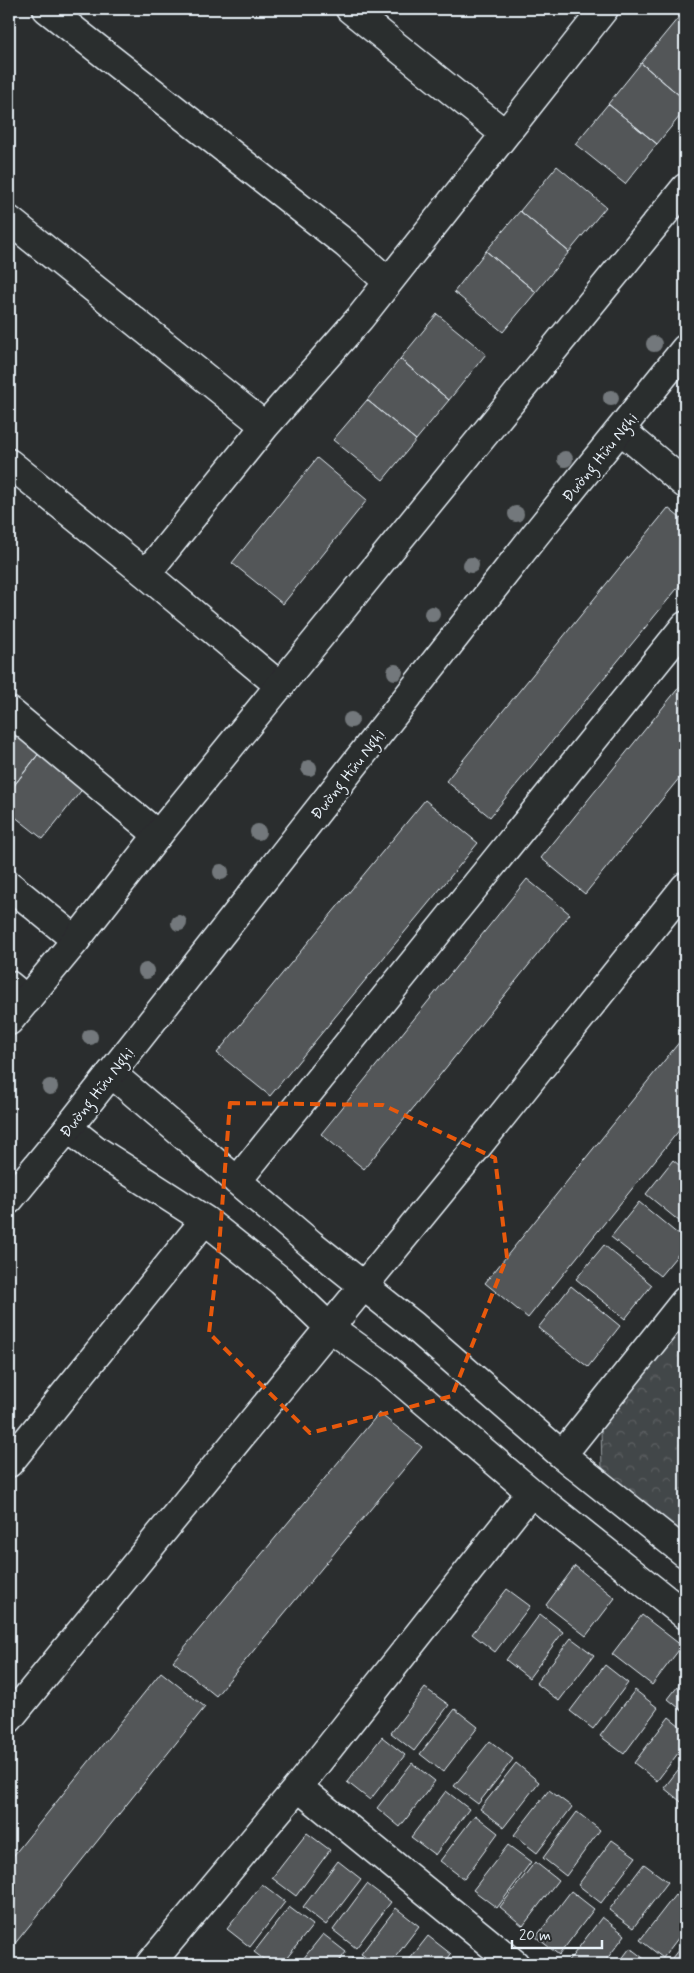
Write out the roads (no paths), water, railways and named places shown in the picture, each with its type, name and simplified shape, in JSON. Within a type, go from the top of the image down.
[{"type":"street","points":[[47,9],[346,244],[388,282]]},
{"type":"street","points":[[350,9],[505,134]]},
{"type":"street","points":[[146,574],[265,426],[360,318],[604,9]]},
{"type":"street","points":[[9,1021],[18,992],[76,940],[158,835],[685,188]]},
{"type":"street","points":[[9,220],[265,426]]},
{"type":"street","name":"Đường Hữu Nghị","points":[[9,1200],[68,1128],[535,535],[685,349]]},
{"type":"street","points":[[621,430],[685,484]]},
{"type":"street","points":[[9,462],[280,686]]},
{"type":"street","points":[[237,1181],[685,626]]},
{"type":"street","points":[[9,711],[158,835]]},
{"type":"street","points":[[9,885],[76,940]]},
{"type":"street","points":[[9,1719],[363,1286],[685,887]]},
{"type":"street","points":[[111,1073],[237,1181],[414,1326],[562,1455],[685,1553]]},
{"type":"street","points":[[68,1128],[96,1150],[205,1220],[281,1280],[329,1327],[382,1365],[531,1492],[685,1615]]},
{"type":"street","points":[[9,1463],[205,1220]]},
{"type":"street","points":[[562,1455],[685,1301]]},
{"type":"street","points":[[150,1964],[298,1787],[531,1492]]},
{"type":"street","points":[[298,1787],[515,1964]]}]
